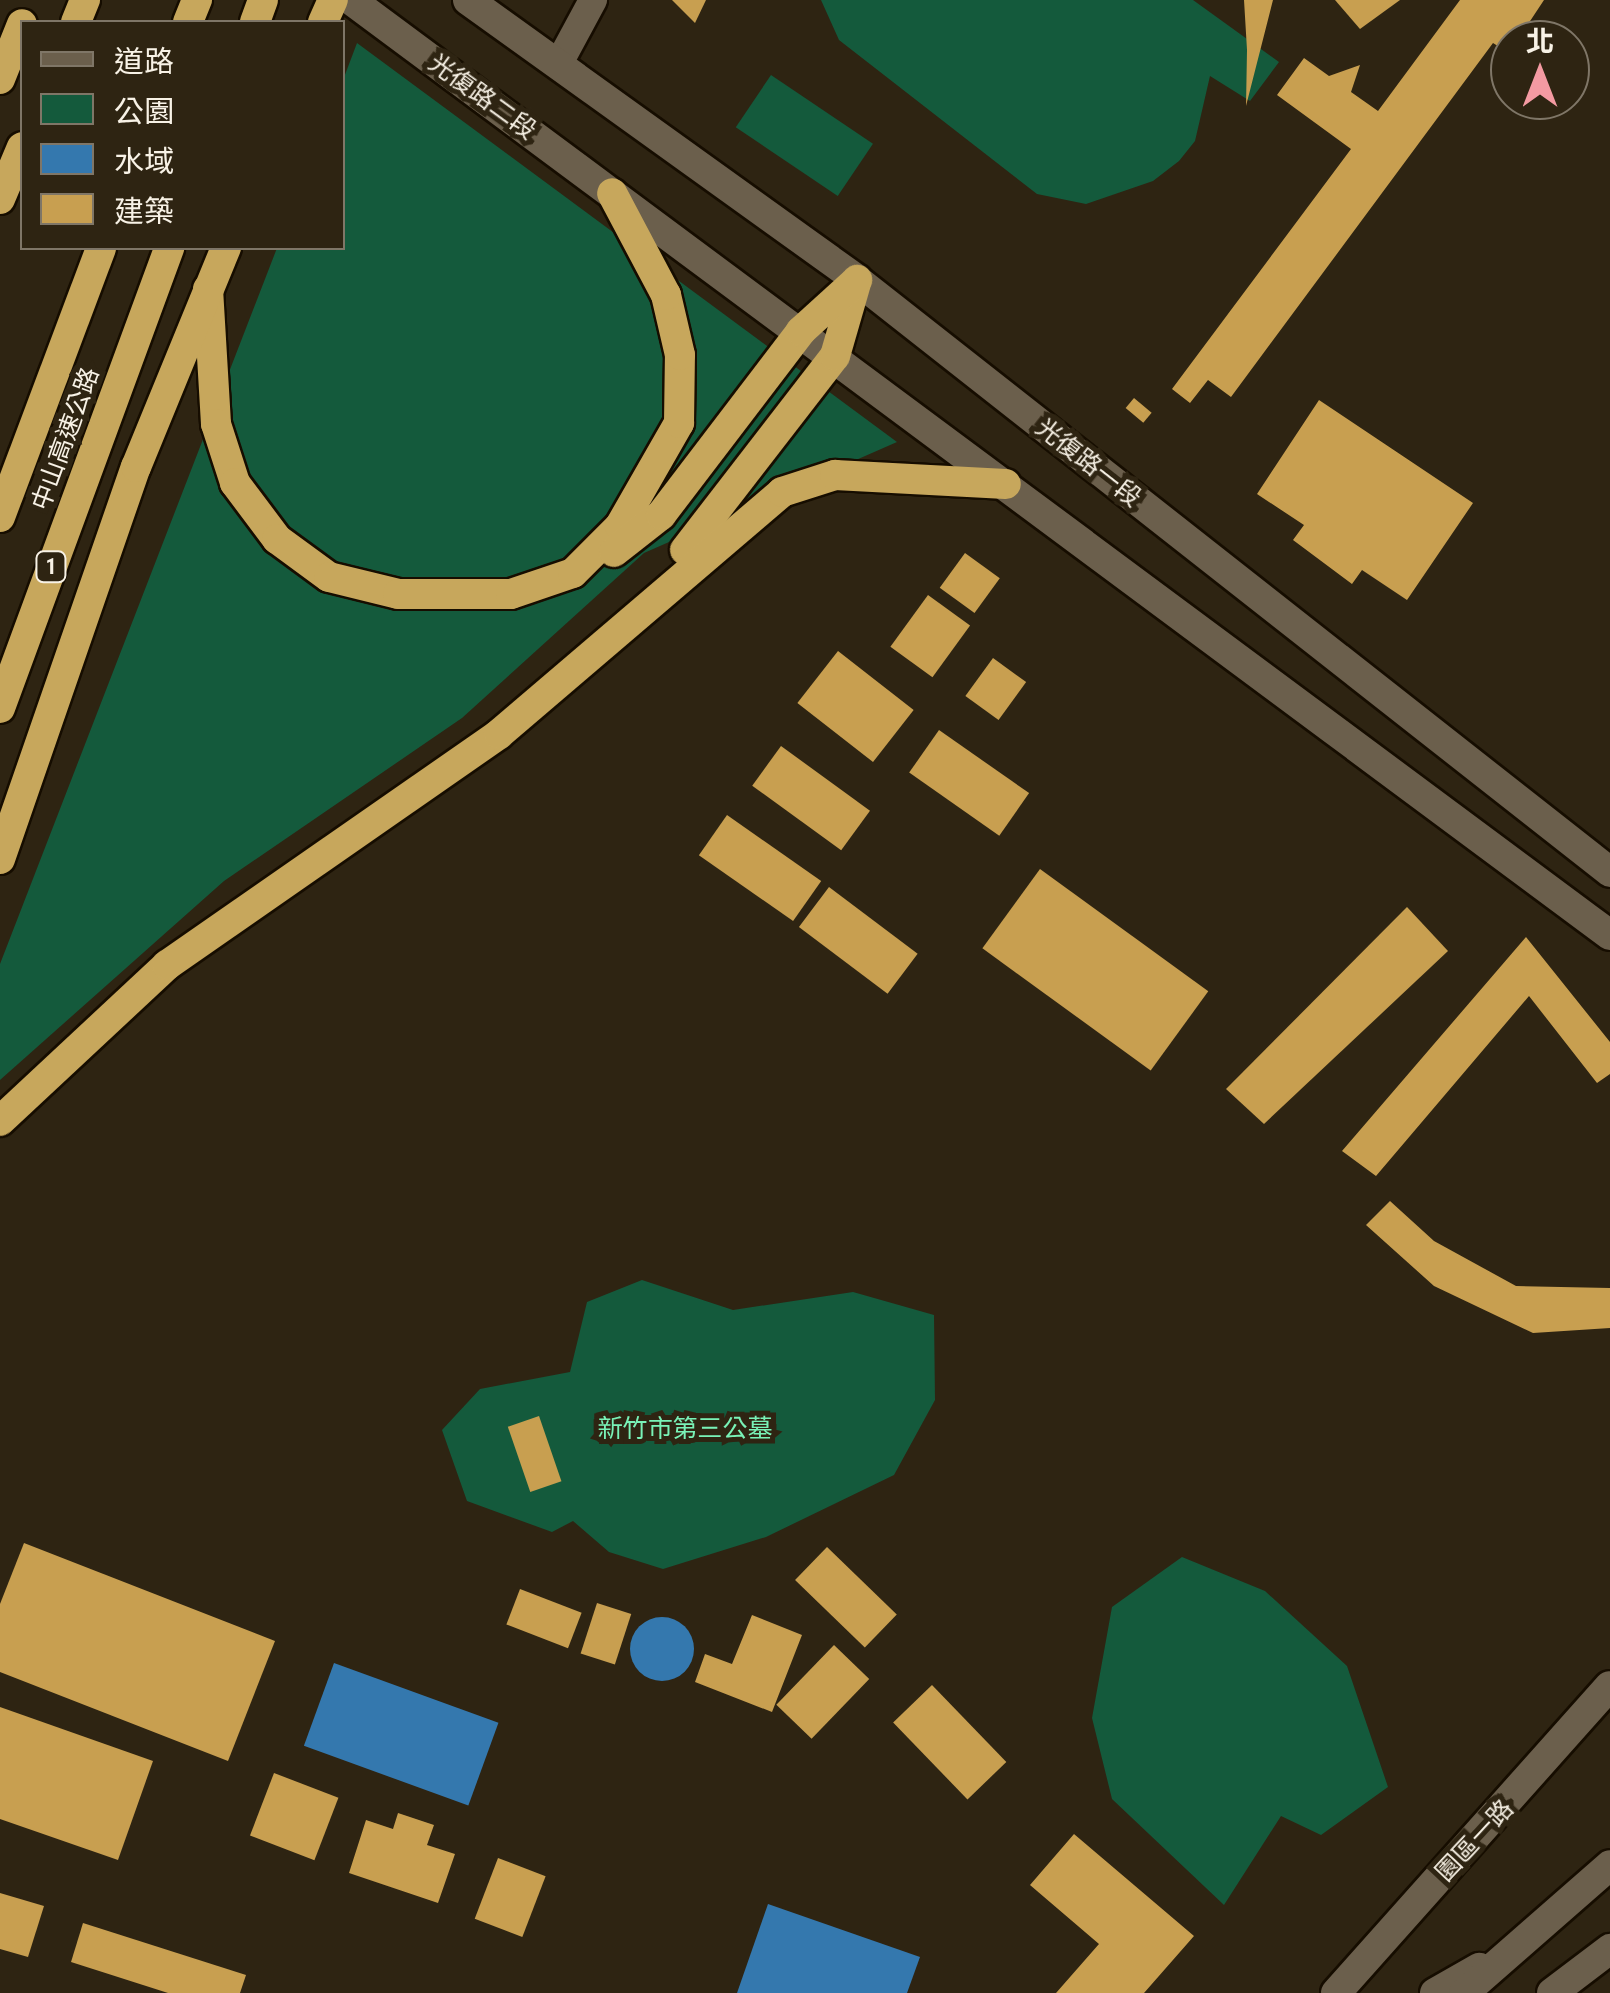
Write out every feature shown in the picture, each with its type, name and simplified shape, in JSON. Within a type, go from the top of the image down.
[{"type":"highway","points":[[3,70],[20,30]]},
{"type":"highway","points":[[0,198],[20,151]]},
{"type":"highway","points":[[573,573],[620,526],[679,424],[680,355],[666,295],[612,193]]},
{"type":"highway","name":"中山高速公路","points":[[0,516],[99,250]]},
{"type":"highway","name":"中山高速公路","points":[[0,708],[168,250]]},
{"type":"highway","points":[[0,860],[136,467],[225,250]]},
{"type":"highway","points":[[208,289],[216,424],[235,482],[277,539],[329,577],[398,594],[511,594],[573,573],[661,514],[801,331],[857,280]]},
{"type":"highway","points":[[593,653],[713,518],[835,356],[857,280]]},
{"type":"highway","points":[[0,1122],[167,965],[499,734],[782,492],[835,476],[1006,484]]},
{"type":"main road","name":"光復路二段","points":[[351,0],[612,193]]},
{"type":"main road","points":[[468,0],[558,66]]},
{"type":"main road","name":"光復路一段","points":[[558,66],[857,280],[1610,872]]},
{"type":"main road","points":[[612,193],[1610,936]]},
{"type":"main road","name":"園區一路","points":[[1336,1993],[1610,1686]]},
{"type":"main road","points":[[1464,1993],[1610,1864]]},
{"type":"main road","points":[[1434,1993],[1516,1948]]},
{"type":"main road","points":[[1552,1993],[1610,1949]]},
{"type":"street","points":[[558,66],[593,0]]},
{"type":"green space","points":[[821,0],[1193,0],[1279,62],[1250,101],[1210,76],[1195,141],[1179,161],[1153,181],[1086,204],[1037,194],[839,40]]},
{"type":"green space","points":[[357,43],[897,442],[644,553],[462,718],[224,881],[0,1080],[0,964],[276,250],[345,250],[345,75]]},
{"type":"green space","points":[[771,75],[873,144],[838,196],[736,127]]},
{"type":"green space","name":"新竹市第三公墓","points":[[642,1280],[733,1310],[853,1292],[934,1315],[935,1400],[894,1475],[766,1537],[663,1569],[609,1552],[573,1521],[552,1532],[467,1501],[442,1430],[480,1389],[570,1372],[587,1302]]},
{"type":"green space","points":[[1182,1557],[1265,1591],[1347,1666],[1388,1787],[1321,1835],[1281,1816],[1224,1905],[1112,1799],[1092,1718],[1112,1607]]},
{"type":"water","points":[[662,1617],[685,1626],[694,1649],[685,1672],[662,1681],[639,1672],[630,1649],[639,1626]]},
{"type":"water","points":[[334,1663],[498,1723],[468,1806],[304,1746]]},
{"type":"water","points":[[768,1904],[920,1957],[907,1993],[737,1993]]},
{"type":"building","points":[[672,0],[706,0],[695,23]]},
{"type":"building","points":[[1244,0],[1273,0],[1246,106],[1247,50]]},
{"type":"building","points":[[1335,0],[1400,0],[1360,29]]},
{"type":"building","points":[[1460,0],[1544,0],[1531,20],[1490,20],[1490,47],[1231,397],[1208,380],[1190,403],[1172,389],[1351,149],[1277,95],[1304,58],[1329,76],[1360,65],[1351,92],[1378,111]]},
{"type":"building","points":[[1134,398],[1152,413],[1143,423],[1126,408]]},
{"type":"building","points":[[1319,400],[1473,503],[1407,600],[1362,570],[1352,584],[1293,540],[1304,525],[1257,494]]},
{"type":"building","points":[[965,553],[1000,578],[975,613],[940,588]]},
{"type":"building","points":[[928,595],[970,626],[932,677],[890,647]]},
{"type":"building","points":[[838,651],[914,710],[873,762],[797,703]]},
{"type":"building","points":[[993,658],[1026,682],[999,720],[965,696]]},
{"type":"building","points":[[939,730],[1029,793],[999,836],[909,773]]},
{"type":"building","points":[[781,746],[870,811],[841,850],[752,786]]},
{"type":"building","points":[[727,815],[821,881],[793,921],[699,855]]},
{"type":"building","points":[[1040,869],[1208,991],[1151,1071],[982,948]]},
{"type":"building","points":[[829,887],[918,954],[888,994],[799,927]]},
{"type":"building","points":[[1407,907],[1448,951],[1264,1124],[1226,1089]]},
{"type":"building","points":[[1526,937],[1610,1042],[1610,1074],[1597,1083],[1529,996],[1376,1176],[1342,1151]]},
{"type":"building","points":[[1390,1201],[1434,1241],[1516,1286],[1610,1288],[1610,1328],[1533,1333],[1434,1286],[1366,1225]]},
{"type":"building","points":[[539,1416],[561,1481],[530,1492],[508,1427]]},
{"type":"building","points":[[24,1543],[275,1641],[228,1761],[0,1672],[0,1604]]},
{"type":"building","points":[[827,1547],[897,1614],[865,1647],[795,1580]]},
{"type":"building","points":[[520,1589],[582,1613],[568,1648],[506,1624]]},
{"type":"building","points":[[597,1603],[631,1614],[615,1665],[581,1653]]},
{"type":"building","points":[[752,1615],[802,1635],[772,1712],[695,1682],[705,1654],[732,1664]]},
{"type":"building","points":[[834,1645],[869,1679],[812,1739],[776,1705]]},
{"type":"building","points":[[932,1685],[1006,1762],[967,1799],[893,1723]]},
{"type":"building","points":[[0,1707],[153,1761],[118,1860],[0,1819]]},
{"type":"building","points":[[274,1773],[338,1798],[314,1860],[250,1836]]},
{"type":"building","points":[[398,1813],[434,1825],[427,1845],[455,1854],[438,1903],[349,1873],[366,1820],[393,1829]]},
{"type":"building","points":[[1074,1834],[1194,1936],[1144,1993],[1056,1993],[1099,1944],[1030,1885]]},
{"type":"building","points":[[498,1858],[546,1876],[522,1937],[475,1919]]},
{"type":"building","points":[[0,1893],[44,1906],[28,1957],[0,1949]]},
{"type":"building","points":[[83,1923],[246,1975],[240,1993],[168,1993],[71,1962]]}]
